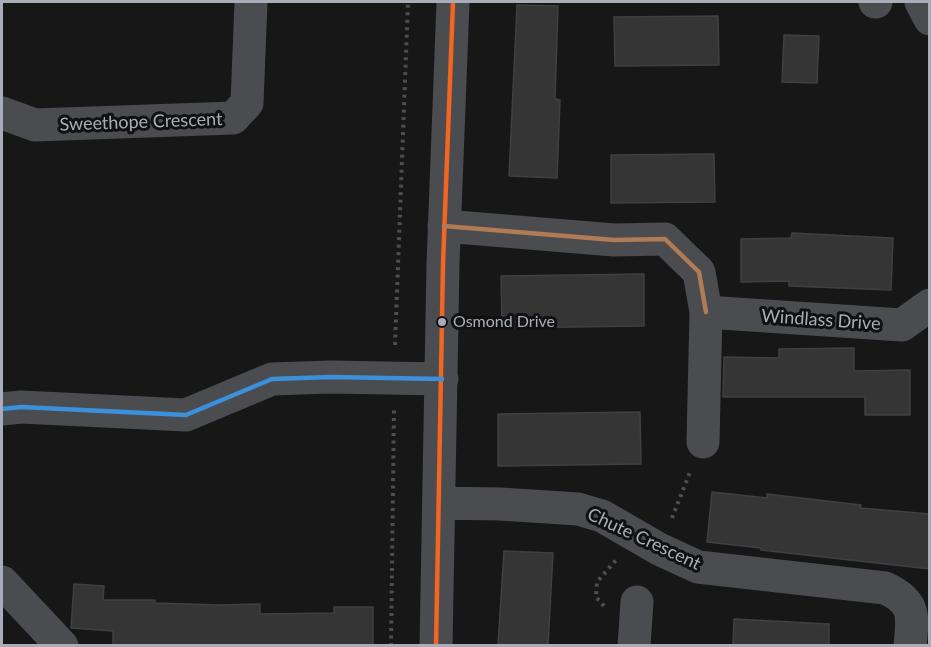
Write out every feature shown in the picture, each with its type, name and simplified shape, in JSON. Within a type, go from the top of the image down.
[{"type":"street","name":"Sweethope Crescent","points":[[2,113],[35,125],[233,118],[247,103],[251,2]]},
{"type":"street","points":[[436,645],[444,226],[453,2]]},
{"type":"street","points":[[921,2],[930,19]]},
{"type":"street","points":[[444,226],[614,240],[665,239],[699,272],[706,312],[703,442]]},
{"type":"street","name":"Windlass Drive","points":[[706,312],[902,325],[930,305]]},
{"type":"street","points":[[2,409],[21,407],[186,415],[272,378],[442,379]]},
{"type":"street","name":"Chute Crescent","points":[[440,503],[578,509],[602,516],[659,549],[698,567],[885,588],[920,604],[913,619],[910,645]]},
{"type":"street","points":[[2,582],[62,645]]},
{"type":"street","points":[[634,645],[637,602]]},
{"type":"path","points":[[391,645],[394,377],[408,2]]},
{"type":"path","points":[[659,549],[703,442]]},
{"type":"building","points":[[517,5],[558,6],[555,99],[560,100],[557,178],[509,176]]},
{"type":"building","points":[[718,16],[719,65],[615,66],[614,17]]},
{"type":"building","points":[[784,35],[819,36],[817,83],[782,82]]},
{"type":"building","points":[[714,154],[715,202],[611,203],[611,155]]},
{"type":"building","points":[[792,233],[893,238],[891,290],[789,286],[789,281],[741,282],[741,239],[791,238]]},
{"type":"building","points":[[644,274],[644,326],[502,328],[501,276]]},
{"type":"building","points":[[854,348],[854,371],[910,370],[910,415],[865,415],[865,397],[723,397],[724,357],[779,358],[779,349]]},
{"type":"building","points":[[640,412],[641,464],[498,466],[498,414]]},
{"type":"building","points":[[712,492],[767,498],[767,494],[861,505],[860,508],[930,514],[930,569],[707,542]]},
{"type":"building","points":[[504,551],[553,553],[548,645],[498,645]]},
{"type":"building","points":[[74,584],[104,586],[103,600],[155,600],[155,603],[219,605],[260,604],[260,614],[334,613],[334,607],[373,607],[373,645],[113,645],[113,631],[71,628]]},
{"type":"building","points":[[734,619],[829,624],[829,645],[733,645]]},
{"type":"transit line","points":[[436,646],[443,264],[453,2]]},
{"type":"transit line","points":[[444,226],[614,240],[665,239],[699,272],[706,312]]},
{"type":"transit line","points":[[2,409],[21,407],[186,415],[272,379],[331,377],[442,379]]},
{"type":"place","name":"Osmond Drive","points":[[442,322]]}]
